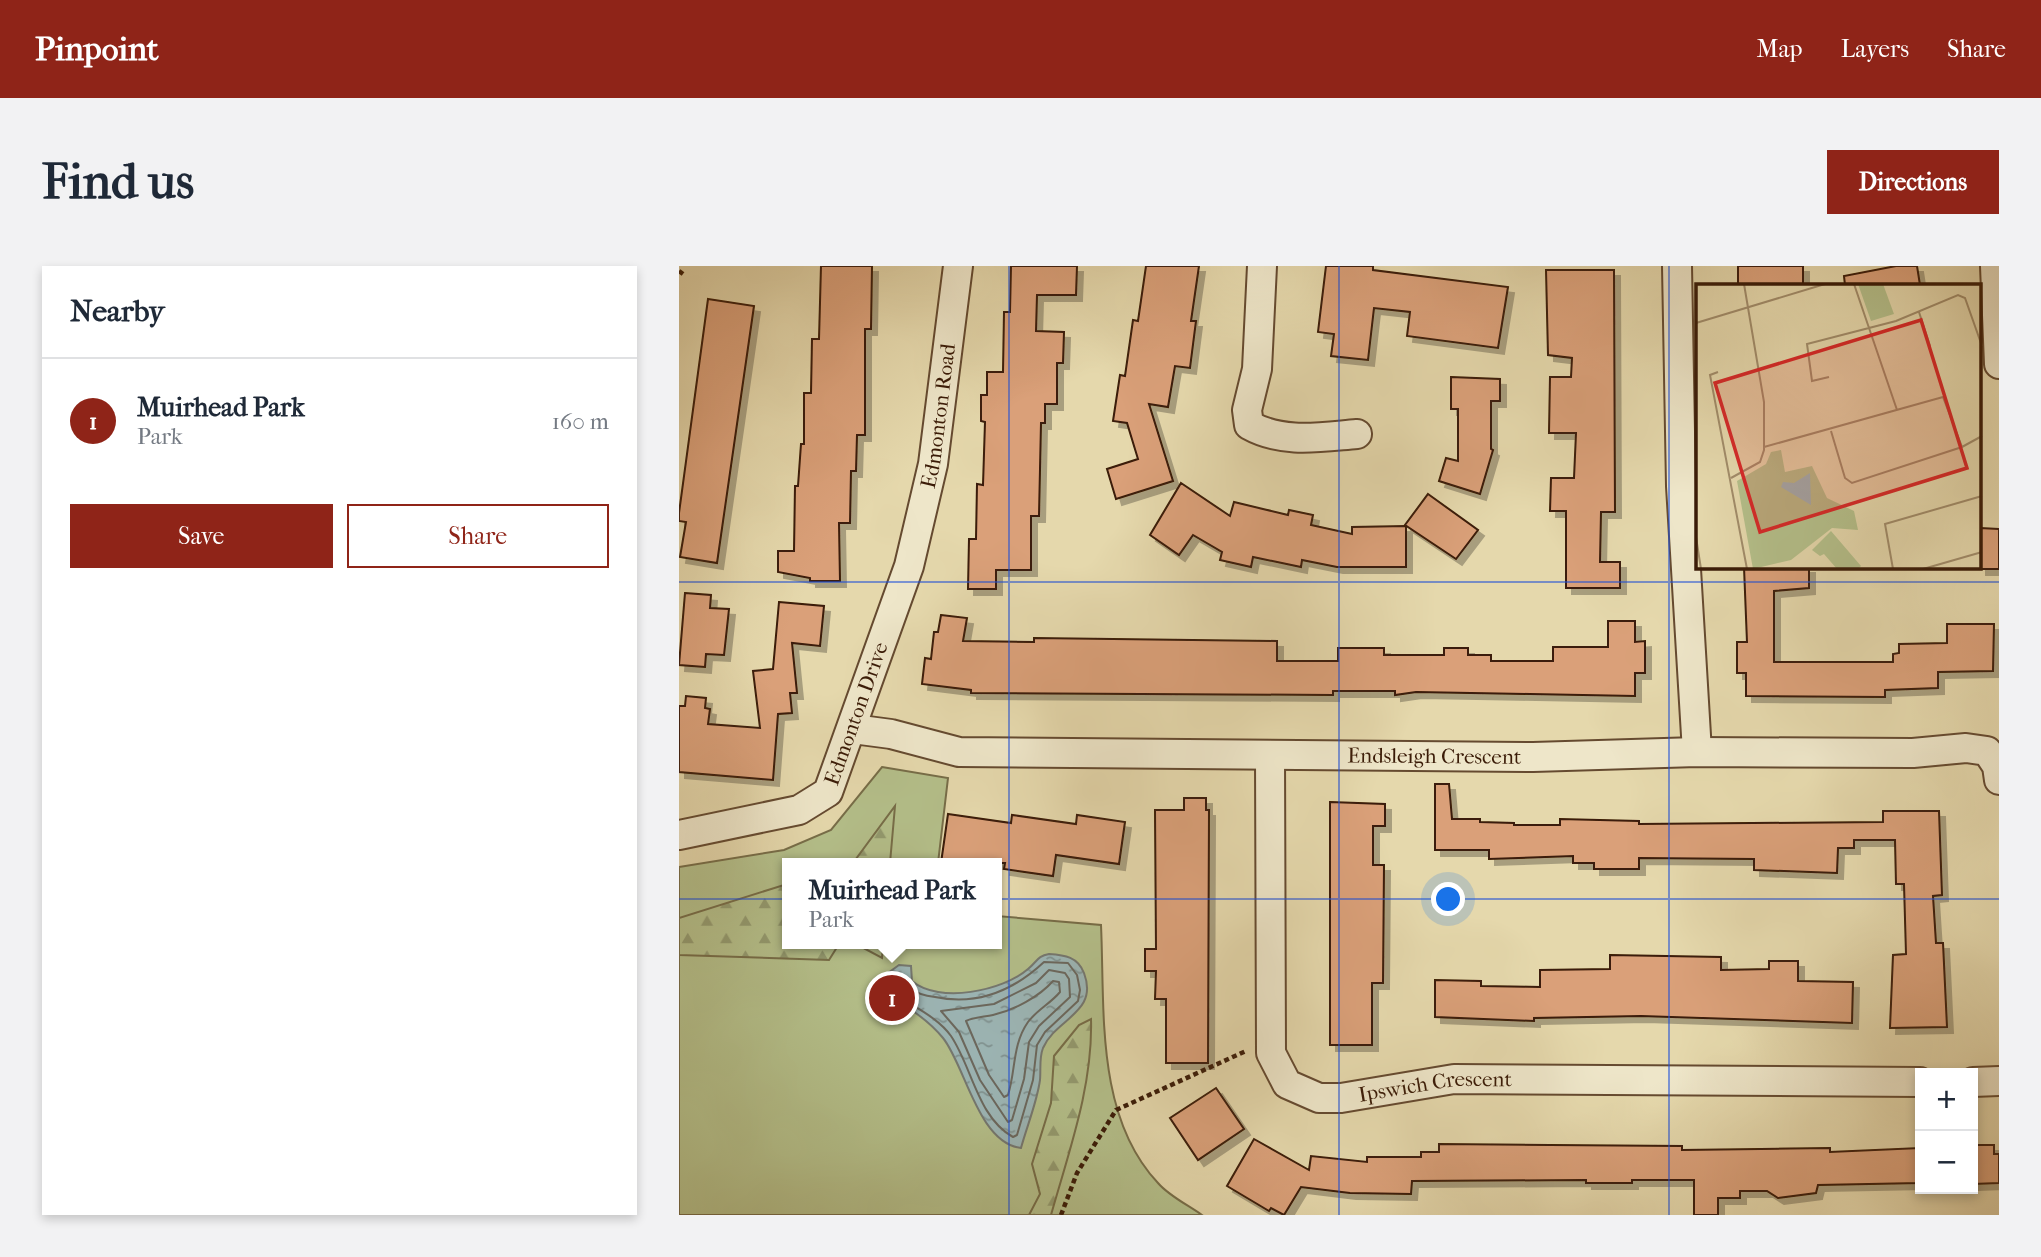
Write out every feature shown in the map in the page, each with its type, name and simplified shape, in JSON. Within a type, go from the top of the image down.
[{"type":"street","name":"Edmonton Road","points":[[909,566],[933,464],[958,266]]},
{"type":"street","points":[[1262,266],[1257,369],[1247,410],[1249,425],[1265,434],[1289,438],[1357,435]]},
{"type":"street","points":[[1677,266],[1681,486],[1697,752]]},
{"type":"street","points":[[1995,266],[1999,364]]},
{"type":"street","name":"Edmonton Drive","points":[[679,835],[799,810],[828,792],[853,729],[909,566]]},
{"type":"street","name":"Endsleigh Crescent","points":[[853,729],[891,734],[959,752],[1534,757],[1697,752],[1913,752],[1966,748],[1987,751],[1997,766],[1999,780]]},
{"type":"street","name":"Ipswich Crescent","points":[[1270,755],[1271,1053],[1287,1083],[1319,1098],[1341,1098],[1454,1079],[1915,1083]]},
{"type":"street","points":[[1978,1082],[1999,1081]]},
{"type":"path","points":[[1061,1215],[1077,1173],[1116,1110],[1272,1040]]},
{"type":"green space","points":[[882,767],[948,778],[939,858],[782,858],[782,949],[1002,949],[1002,916],[1101,925],[1107,1061],[1123,1126],[1138,1156],[1162,1188],[1202,1215],[679,1215],[679,867],[784,850],[831,830]]},
{"type":"green space","points":[[895,806],[890,858],[857,858]]},
{"type":"green space","points":[[782,886],[782,949],[836,949],[829,960],[679,955],[679,918]]},
{"type":"green space","points":[[865,949],[883,949],[882,958]]},
{"type":"green space","points":[[1091,1019],[1091,1044],[1084,1094],[1051,1215],[1029,1215],[1040,1194],[1032,1164],[1051,1103],[1054,1056],[1079,1025]]},
{"type":"water","points":[[1049,954],[1066,956],[1078,963],[1084,973],[1086,997],[1043,1048],[1039,1088],[1021,1148],[1006,1143],[983,1118],[951,1050],[936,1030],[913,1011],[878,990],[881,978],[899,965],[911,966],[912,981],[938,992],[987,989],[1017,977],[1039,958]]},
{"type":"building","points":[[821,266],[872,266],[871,329],[865,329],[865,435],[857,435],[856,471],[851,471],[850,523],[839,523],[840,581],[810,581],[810,578],[778,572],[778,551],[794,551],[795,486],[798,486],[801,444],[804,444],[804,393],[811,393],[812,339],[819,339]]},
{"type":"building","points":[[1011,266],[1077,266],[1076,295],[1037,295],[1036,331],[1064,332],[1063,363],[1057,363],[1057,404],[1045,404],[1045,423],[1041,423],[1039,516],[1031,516],[1031,570],[996,570],[996,589],[968,589],[969,539],[976,539],[977,484],[983,485],[985,422],[981,421],[981,395],[987,395],[987,372],[1003,372],[1004,312],[1010,312]]},
{"type":"building","points":[[1146,266],[1199,266],[1191,321],[1196,321],[1190,368],[1175,366],[1168,407],[1149,404],[1173,481],[1116,499],[1107,469],[1138,459],[1127,423],[1113,421],[1120,375],[1125,376],[1133,320],[1138,321]]},
{"type":"building","points":[[1326,266],[1373,266],[1373,270],[1508,287],[1498,348],[1407,336],[1410,312],[1374,308],[1368,360],[1331,356],[1334,334],[1318,332]]},
{"type":"building","points":[[1738,266],[1803,266],[1803,284],[1738,284]]},
{"type":"building","points":[[1896,266],[1917,266],[1920,284],[1845,284],[1844,276]]},
{"type":"building","points":[[1546,270],[1614,270],[1615,512],[1601,512],[1600,562],[1620,562],[1620,588],[1566,588],[1566,511],[1550,511],[1551,478],[1574,478],[1576,433],[1549,433],[1550,377],[1571,377],[1572,358],[1548,355]]},
{"type":"building","points":[[708,299],[754,306],[717,563],[680,557],[686,522],[679,521],[679,513]]},
{"type":"building","points":[[1451,377],[1500,379],[1500,401],[1491,401],[1493,450],[1480,494],[1439,481],[1446,458],[1458,461],[1458,409],[1451,409]]},
{"type":"building","points":[[1181,483],[1230,516],[1234,502],[1288,515],[1289,510],[1313,515],[1311,525],[1352,534],[1352,527],[1406,526],[1406,567],[1337,567],[1302,560],[1301,567],[1253,557],[1251,567],[1220,560],[1222,552],[1193,535],[1179,555],[1150,535]]},
{"type":"building","points":[[1428,494],[1478,530],[1456,559],[1405,525]]},
{"type":"building","points":[[1981,528],[1999,529],[1999,569],[1981,569]]},
{"type":"building","points":[[1744,569],[1809,569],[1809,588],[1774,591],[1774,662],[1893,662],[1893,654],[1899,653],[1899,644],[1947,643],[1947,624],[1994,624],[1993,671],[1938,672],[1938,688],[1885,690],[1885,697],[1746,696],[1746,673],[1737,673],[1737,642],[1747,642]]},
{"type":"building","points":[[685,593],[711,595],[710,608],[729,609],[724,655],[706,654],[705,667],[679,665]]},
{"type":"building","points":[[779,602],[824,606],[820,646],[792,643],[797,693],[790,693],[792,713],[778,714],[773,780],[679,772],[679,706],[685,706],[686,696],[706,698],[705,708],[710,709],[708,724],[760,728],[753,671],[773,669]]},
{"type":"building","points":[[941,615],[967,618],[963,641],[1034,642],[1034,638],[1277,641],[1277,661],[1338,661],[1338,648],[1384,648],[1384,655],[1444,655],[1444,648],[1468,648],[1468,655],[1491,655],[1491,661],[1553,661],[1553,647],[1608,647],[1608,621],[1635,621],[1635,642],[1645,641],[1645,673],[1635,673],[1635,696],[1416,692],[1395,695],[1395,691],[1333,691],[1333,695],[971,693],[971,690],[922,684],[925,658],[931,659],[934,632],[938,632]]},
{"type":"building","points":[[1435,784],[1449,784],[1452,819],[1480,819],[1480,822],[1514,825],[1560,825],[1560,819],[1639,821],[1639,824],[1883,822],[1883,811],[1939,811],[1942,895],[1933,896],[1936,943],[1943,943],[1947,1027],[1890,1028],[1893,955],[1906,954],[1904,884],[1896,884],[1895,840],[1854,840],[1854,848],[1838,848],[1837,873],[1754,870],[1754,859],[1639,858],[1639,869],[1594,869],[1594,863],[1573,863],[1573,856],[1489,859],[1489,850],[1435,850]]},
{"type":"building","points":[[1184,798],[1206,798],[1206,810],[1209,810],[1208,1063],[1166,1063],[1166,999],[1155,999],[1156,971],[1145,971],[1145,949],[1156,949],[1155,810],[1184,810]]},
{"type":"building","points":[[1330,802],[1385,804],[1385,826],[1373,826],[1373,865],[1384,865],[1383,983],[1372,983],[1372,1045],[1330,1045]]},
{"type":"building","points":[[948,814],[1011,823],[1012,815],[1076,824],[1077,815],[1125,822],[1119,864],[1056,855],[1053,876],[1004,869],[1002,858],[942,858]]},
{"type":"building","points":[[1610,955],[1721,957],[1721,970],[1769,969],[1769,961],[1798,961],[1798,981],[1853,982],[1852,1023],[1641,1016],[1534,1018],[1534,1021],[1435,1017],[1435,980],[1481,981],[1481,986],[1540,987],[1540,970],[1610,969]]},
{"type":"building","points":[[1216,1088],[1244,1129],[1198,1160],[1170,1118]]},
{"type":"building","points":[[1254,1139],[1309,1170],[1311,1156],[1367,1162],[1367,1157],[1421,1157],[1421,1152],[1439,1152],[1439,1144],[1682,1146],[1682,1150],[1830,1148],[1830,1152],[1915,1148],[1915,1183],[1818,1185],[1816,1193],[1778,1198],[1767,1191],[1740,1191],[1740,1198],[1718,1198],[1718,1215],[1694,1215],[1694,1180],[1632,1180],[1632,1183],[1586,1183],[1586,1180],[1412,1181],[1411,1194],[1350,1193],[1301,1187],[1284,1215],[1271,1208],[1269,1211],[1227,1186]]},
{"type":"building","points":[[1978,1145],[1994,1145],[1994,1154],[1999,1154],[1999,1183],[1978,1184]]},
{"type":"place","name":"Muirhead Park","points":[[892,998]]}]
